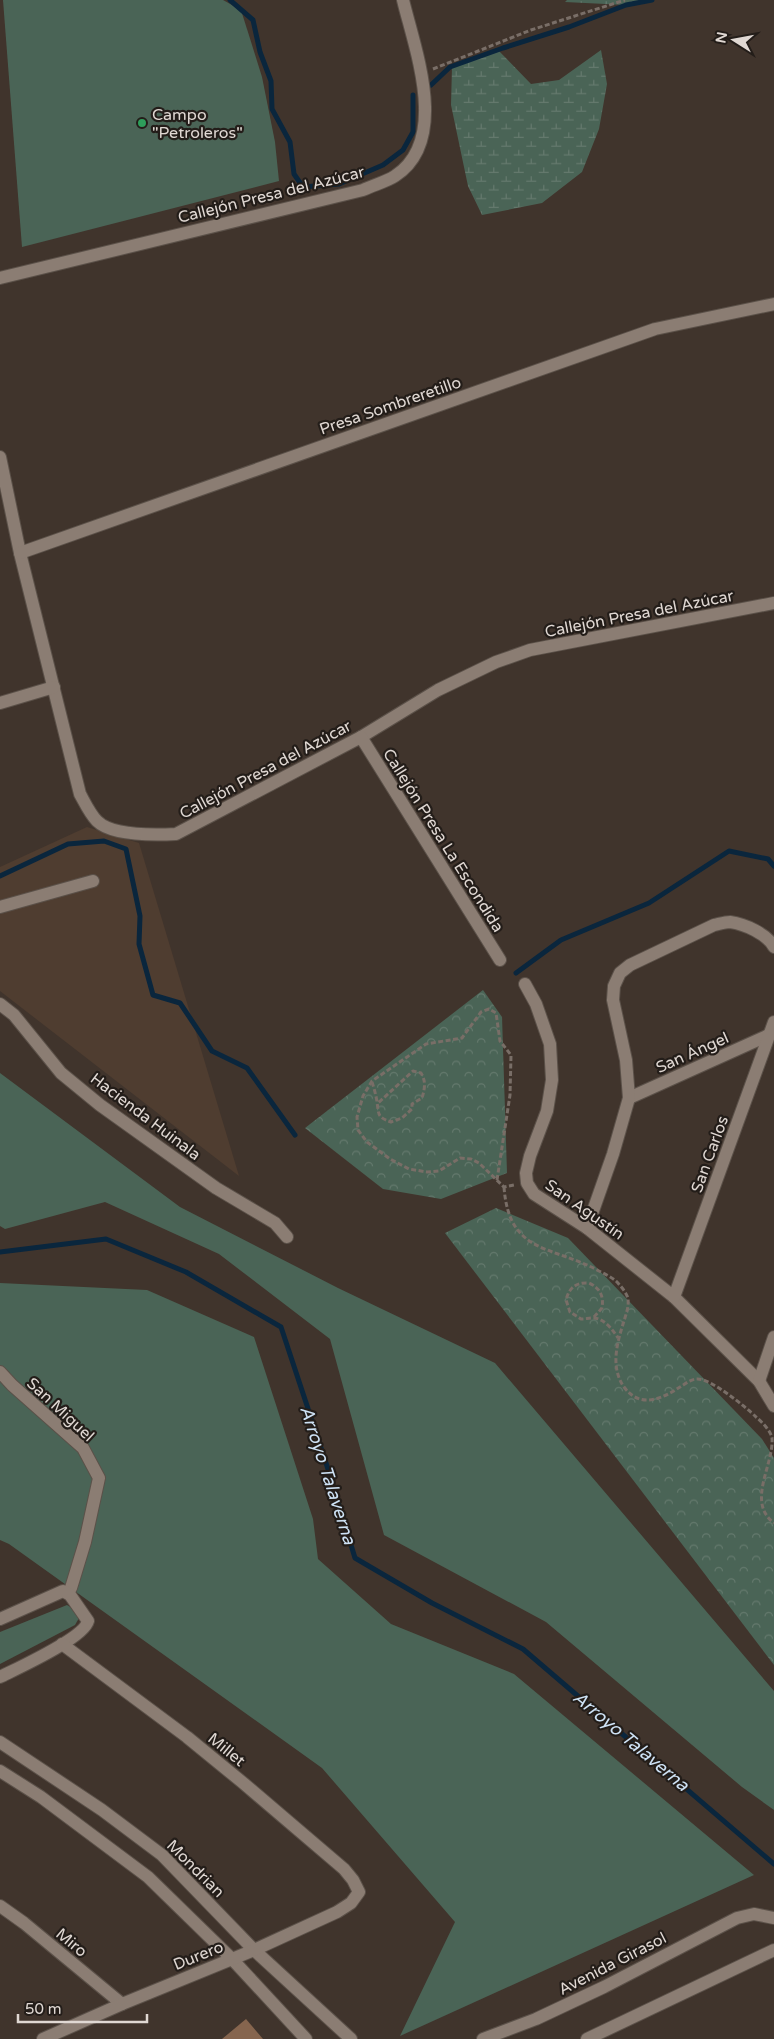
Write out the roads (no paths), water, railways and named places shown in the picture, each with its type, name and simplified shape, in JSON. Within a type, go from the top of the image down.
[{"type":"street","name":"Callejón Presa del Azúcar","points":[[0,278],[363,190],[395,176],[413,158],[424,137],[426,119],[421,74],[403,0]]},
{"type":"street","name":"Presa Sombreretillo","points":[[20,553],[655,329],[774,304]]},
{"type":"street","name":"Callejón Presa del Azúcar","points":[[0,456],[20,553],[80,794],[98,822],[118,830],[136,834],[176,834],[360,737],[438,690],[496,662],[530,650],[774,603]]},
{"type":"street","points":[[0,704],[54,687]]},
{"type":"street","name":"Callejón Presa La Escondida","points":[[360,737],[500,960]]},
{"type":"street","points":[[0,907],[93,881]]},
{"type":"street","points":[[587,1228],[613,1154],[629,1098],[626,1060],[613,1000],[614,986],[620,973],[630,965],[714,925],[728,922],[747,926],[771,942],[774,947]]},
{"type":"street","name":"San Agustín","points":[[525,984],[536,1004],[550,1044],[552,1080],[547,1111],[528,1164],[526,1173],[527,1183],[534,1194],[587,1228],[674,1297],[759,1381],[774,1406]]},
{"type":"street","name":"Hacienda Huinala","points":[[0,1004],[14,1015],[61,1073],[100,1104],[216,1188],[275,1223],[287,1237]]},
{"type":"street","name":"San Carlos","points":[[674,1297],[774,1022]]},
{"type":"street","name":"San Ángel","points":[[629,1098],[769,1035]]},
{"type":"street","points":[[759,1381],[774,1337]]},
{"type":"street","name":"San Miguel","points":[[0,1372],[83,1448],[99,1478],[85,1542],[71,1588]]},
{"type":"street","points":[[0,1677],[81,1633],[88,1624],[88,1619],[67,1592],[61,1591],[2,1616]]},
{"type":"street","name":"Millet","points":[[62,1644],[186,1737],[242,1782],[344,1869],[353,1880],[359,1892]]},
{"type":"street","name":"Mondrian","points":[[0,1742],[102,1810],[162,1855],[254,1950],[351,2039]]},
{"type":"street","points":[[0,1771],[42,1797],[148,1877],[232,1959],[306,2039]]},
{"type":"street","name":"Durero","points":[[43,2039],[122,2004],[254,1950],[337,1912],[351,1903],[359,1892]]},
{"type":"street","name":"Miro","points":[[0,1906],[24,1923],[122,2004]]},
{"type":"street","name":"Avenida Girasol","points":[[483,2039],[536,2019],[604,1987],[737,1918],[754,1914],[774,1918]]},
{"type":"street","points":[[587,2039],[774,1950]]},
{"type":"waterway","points":[[230,0],[253,20],[260,52],[271,81],[272,109],[290,142],[294,174],[303,187],[339,184],[383,165],[403,150],[413,132],[413,95]]},
{"type":"waterway","points":[[431,85],[450,67],[569,27],[626,5],[652,0]]},
{"type":"waterway","points":[[0,876],[68,844],[104,841],[126,849],[140,916],[139,944],[153,995],[180,1003],[212,1051],[247,1068],[295,1135]]},
{"type":"waterway","points":[[516,973],[561,940],[649,903],[729,851],[768,859],[774,866]]},
{"type":"waterway","name":"Arroyo Talaverna","points":[[0,1252],[106,1239],[186,1272],[281,1327],[355,1558],[432,1603],[523,1649],[774,1864]]},
{"type":"place","name":"Campo \"Petroleros\"","points":[[142,123]]}]
